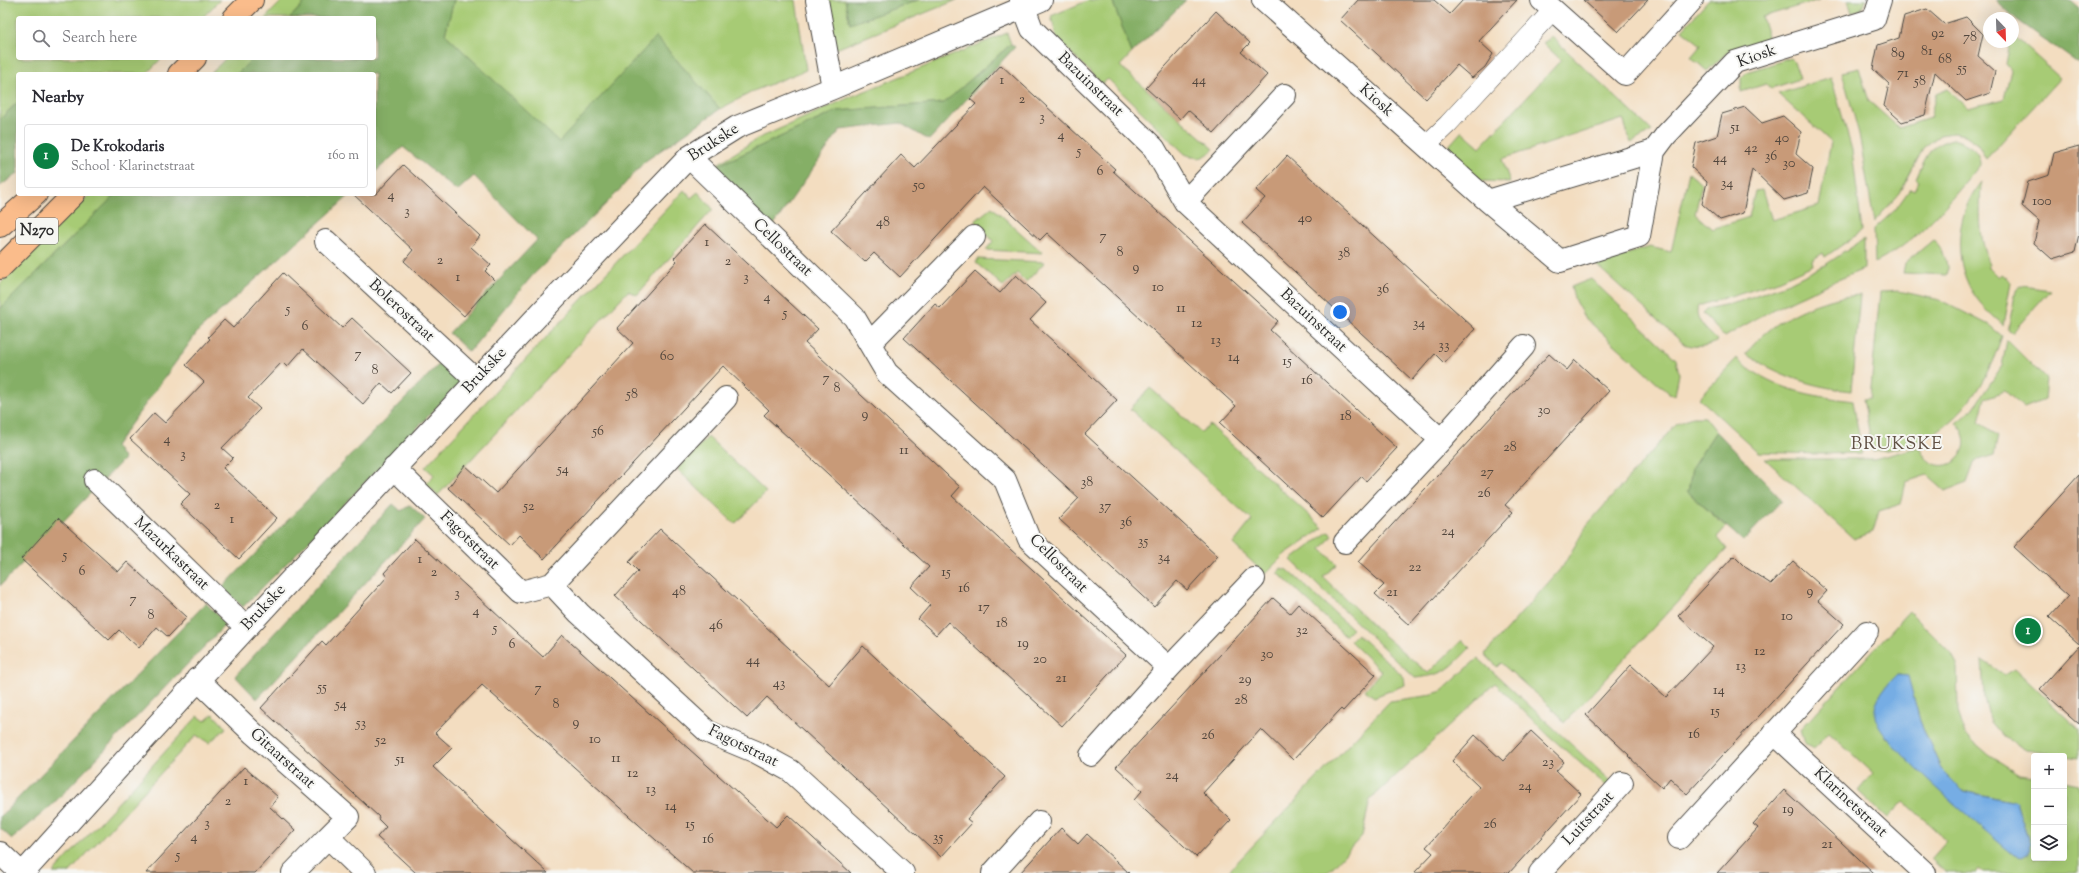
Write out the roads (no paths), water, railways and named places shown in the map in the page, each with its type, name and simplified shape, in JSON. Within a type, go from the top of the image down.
[{"type":"main road","points":[[236,16],[252,0]]},
{"type":"main road","points":[[181,72],[193,60]]},
{"type":"main road","name":"N270","points":[[0,226],[34,196]]},
{"type":"main road","name":"N270","points":[[0,268],[72,196]]},
{"type":"street","points":[[817,0],[833,88]]},
{"type":"street","name":"Kiosk","points":[[1263,0],[1488,201],[1560,261],[1639,236],[1654,151],[1666,135],[1735,62],[1874,19],[1880,0]]},
{"type":"street","points":[[1548,5],[1625,74],[1692,0]]},
{"type":"street","name":"Brukske","points":[[22,873],[197,679],[476,380],[689,157],[737,127],[833,88],[1028,2]]},
{"type":"street","name":"Bazuinstraat","points":[[1028,2],[1032,29],[1154,148],[1185,202],[1441,440]]},
{"type":"street","points":[[1185,202],[1285,95]]},
{"type":"street","points":[[1488,201],[1654,151]]},
{"type":"street","name":"Cellostraat","points":[[689,157],[854,317],[887,374],[1005,480],[1029,539],[1169,668]]},
{"type":"street","points":[[870,343],[974,237]]},
{"type":"street","name":"Bolerostraat","points":[[326,241],[476,380]]},
{"type":"street","points":[[1345,542],[1441,440],[1524,346]]},
{"type":"street","points":[[552,584],[726,398]]},
{"type":"street","name":"Fagotstraat","points":[[394,468],[521,592],[552,584],[579,613],[708,732],[756,752],[791,771],[903,873]]},
{"type":"street","name":"Mazurkastraat","points":[[95,480],[246,628]]},
{"type":"street","points":[[1091,755],[1169,668],[1254,579]]},
{"type":"street","points":[[1679,838],[1867,632]]},
{"type":"street","name":"Gitaarstraat","points":[[197,679],[254,734],[348,817],[293,873]]},
{"type":"street","name":"Klarinetstraat","points":[[1774,733],[1925,873]]},
{"type":"street","name":"Luitstraat","points":[[1540,873],[1622,783]]},
{"type":"street","points":[[992,873],[1039,822]]},
{"type":"street","points":[[328,837],[365,873]]},
{"type":"street","points":[[0,853],[22,873]]},
{"type":"lane","points":[[1426,145],[1448,124],[1548,5]]},
{"type":"water","points":[[1897,675],[1908,676],[1920,721],[1941,769],[1963,791],[2016,802],[2030,844],[2029,853],[2022,857],[2014,855],[1936,787],[1894,746],[1881,729],[1875,716],[1876,704],[1881,693]]},
{"type":"place","name":"De Krokodaris","points":[[2028,631]]},
{"type":"district","name":"BRUKSKE","points":[[1897,445]]}]
